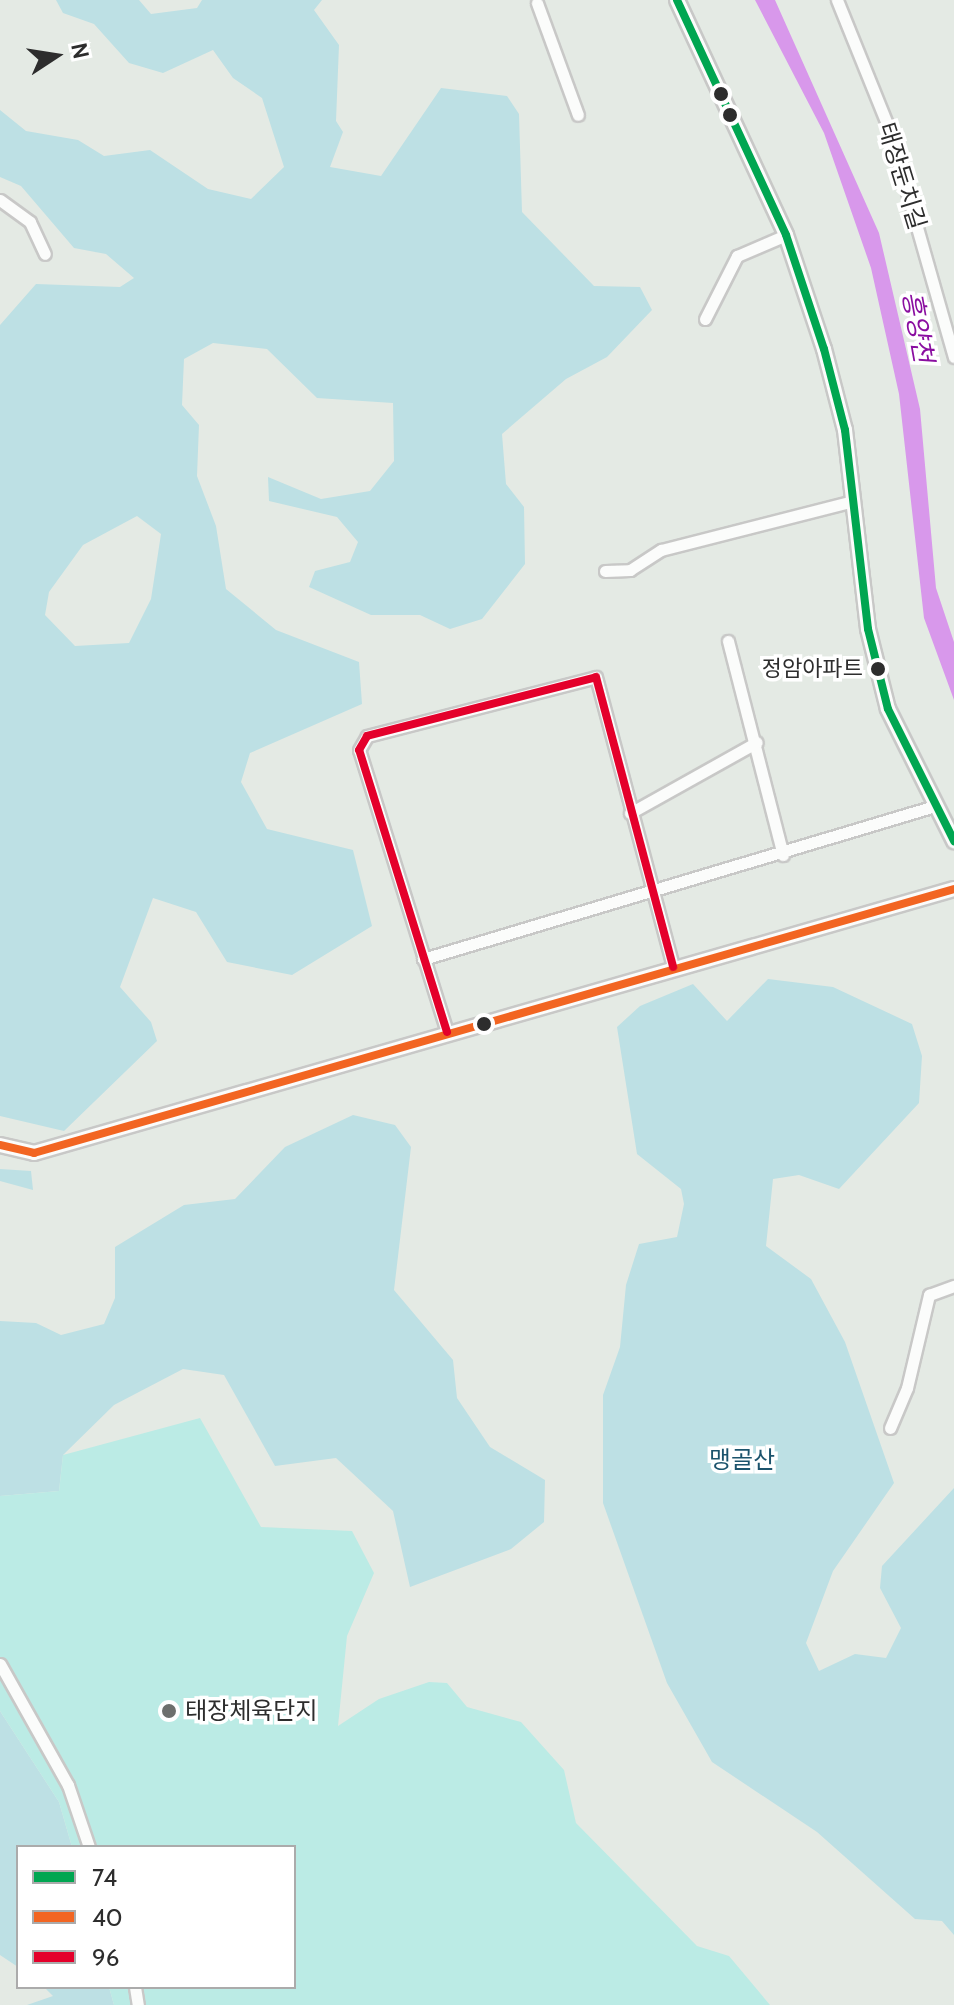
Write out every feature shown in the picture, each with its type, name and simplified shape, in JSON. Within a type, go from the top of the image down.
[{"type":"street","points":[[677,0],[786,235],[845,430],[868,629],[888,709],[954,841]]},
{"type":"street","name":"태장둔치길","points":[[837,0],[889,129],[954,357]]},
{"type":"street","points":[[541,1],[578,115]]},
{"type":"street","points":[[0,200],[30,222],[45,254]]},
{"type":"street","points":[[705,319],[737,256],[786,235]]},
{"type":"street","points":[[605,571],[630,570],[661,550],[853,501]]},
{"type":"street","points":[[728,641],[757,742],[783,855]]},
{"type":"street","points":[[447,1032],[359,750],[367,736],[596,677],[673,967]]},
{"type":"street","points":[[630,813],[757,742]]},
{"type":"street","points":[[423,959],[654,894],[935,806]]},
{"type":"street","points":[[0,1145],[34,1153],[673,967],[954,889]]},
{"type":"street","points":[[890,1428],[929,1295],[954,1286]]},
{"type":"street","points":[[0,1664],[68,1785],[88,1845]]},
{"type":"green space","points":[[56,0],[139,0],[151,14],[197,8],[202,0],[322,0],[314,10],[339,45],[336,121],[343,132],[330,167],[381,176],[441,88],[507,96],[519,114],[522,212],[594,286],[640,287],[652,310],[607,357],[566,379],[502,434],[506,484],[524,507],[525,564],[482,619],[450,629],[420,615],[371,615],[309,587],[315,571],[350,562],[358,542],[337,517],[269,501],[268,477],[321,499],[370,491],[394,461],[393,403],[317,398],[267,349],[213,343],[184,359],[182,405],[199,425],[197,476],[216,526],[226,589],[276,630],[359,662],[362,704],[250,753],[241,782],[267,829],[353,850],[372,926],[292,975],[227,962],[196,912],[153,898],[120,987],[151,1022],[157,1041],[64,1131],[0,1116],[0,325],[36,284],[120,287],[134,278],[106,254],[74,248],[21,186],[0,177],[0,110],[26,131],[78,140],[104,156],[150,150],[208,189],[251,199],[284,167],[262,98],[233,78],[213,50],[163,73],[129,63],[94,24],[63,13]],"holes":[[[137,516],[161,534],[151,599],[129,643],[75,646],[45,615],[49,592],[83,545]]]},
{"type":"green space","name":"맹골산","points":[[768,979],[833,987],[912,1024],[922,1056],[919,1103],[839,1189],[799,1175],[773,1179],[766,1246],[811,1279],[845,1342],[894,1483],[833,1571],[806,1643],[819,1671],[855,1654],[886,1658],[901,1628],[880,1588],[882,1566],[954,1488],[954,1935],[942,1921],[915,1919],[817,1832],[712,1762],[667,1683],[603,1503],[603,1395],[620,1347],[626,1285],[639,1244],[677,1237],[684,1204],[681,1189],[637,1154],[617,1027],[640,1006],[693,984],[727,1021]]},
{"type":"green space","points":[[353,1115],[395,1125],[411,1147],[394,1290],[453,1360],[457,1398],[490,1447],[545,1480],[544,1522],[511,1549],[410,1587],[393,1511],[336,1458],[275,1466],[224,1375],[183,1369],[114,1405],[63,1455],[59,1491],[0,1496],[0,1321],[36,1323],[61,1335],[104,1324],[115,1298],[115,1247],[184,1205],[235,1199],[285,1147]]},
{"type":"green space","points":[[0,1169],[31,1171],[33,1190],[0,1181]]},
{"type":"green space","points":[[0,1711],[59,1802],[71,1845],[16,1845],[16,1966],[0,1955]]},
{"type":"green space","points":[[46,1989],[110,1989],[114,2005],[27,2005],[53,1996]]},
{"type":"shaded area","points":[[755,0],[775,0],[879,233],[920,409],[936,588],[954,642],[954,700],[924,618],[899,394],[871,268],[824,133]]},
{"type":"shaded area","name":"태장체육단지","points":[[200,1418],[261,1527],[352,1531],[374,1573],[347,1636],[338,1726],[379,1699],[429,1682],[447,1683],[467,1707],[521,1722],[564,1770],[576,1823],[697,1946],[729,1956],[770,2005],[114,2005],[110,1989],[296,1989],[296,1845],[71,1845],[59,1802],[0,1711],[0,1496],[59,1491],[63,1455]]},
{"type":"transit line","name":"74","points":[[677,0],[786,235],[824,349],[845,430],[868,629],[888,709],[954,841]]},
{"type":"transit line","name":"96","points":[[447,1032],[359,750],[367,736],[596,677],[673,967]]},
{"type":"transit line","name":"40","points":[[0,1145],[34,1153],[954,889]]},
{"type":"place","name":"정암아파트","points":[[878,669]]},
{"type":"place","name":"태장체육단지","points":[[169,1711]]},
{"type":"water label","name":"흥양천","points":[[917,327]]}]
